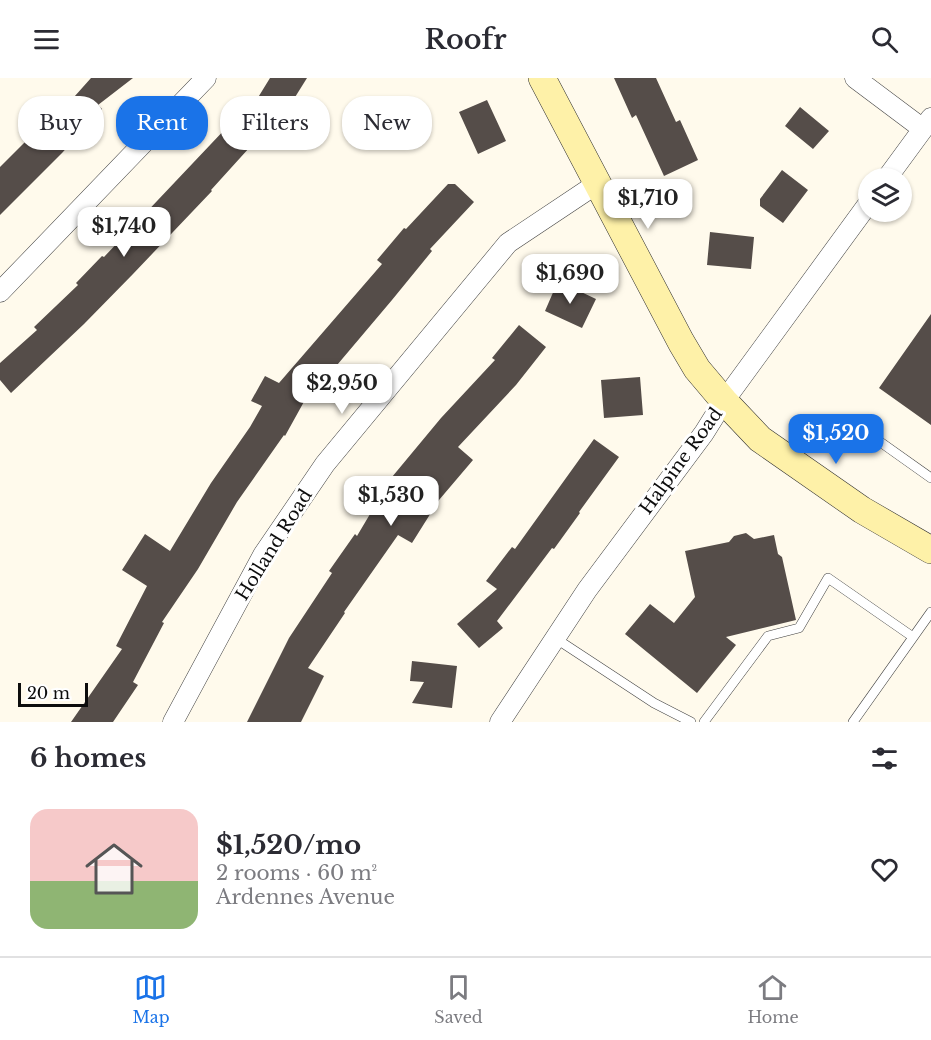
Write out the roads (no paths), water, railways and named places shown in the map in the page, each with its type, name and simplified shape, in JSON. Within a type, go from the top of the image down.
[{"type":"street","points":[[0,292],[206,78]]},
{"type":"street","points":[[542,78],[697,369],[760,439],[862,510],[931,550]]},
{"type":"street","points":[[855,78],[927,124],[894,168]]},
{"type":"street","name":"Holland Road","points":[[173,722],[263,555],[325,465],[508,243],[598,183]]},
{"type":"street","name":"Halpine Road","points":[[500,722],[587,590],[704,433],[724,401],[858,218]]},
{"type":"lane","points":[[862,429],[931,478]]},
{"type":"lane","points":[[704,722],[768,636],[799,628],[828,578],[913,637]]},
{"type":"lane","points":[[853,722],[931,612]]},
{"type":"lane","points":[[555,638],[654,703],[691,722]]}]
